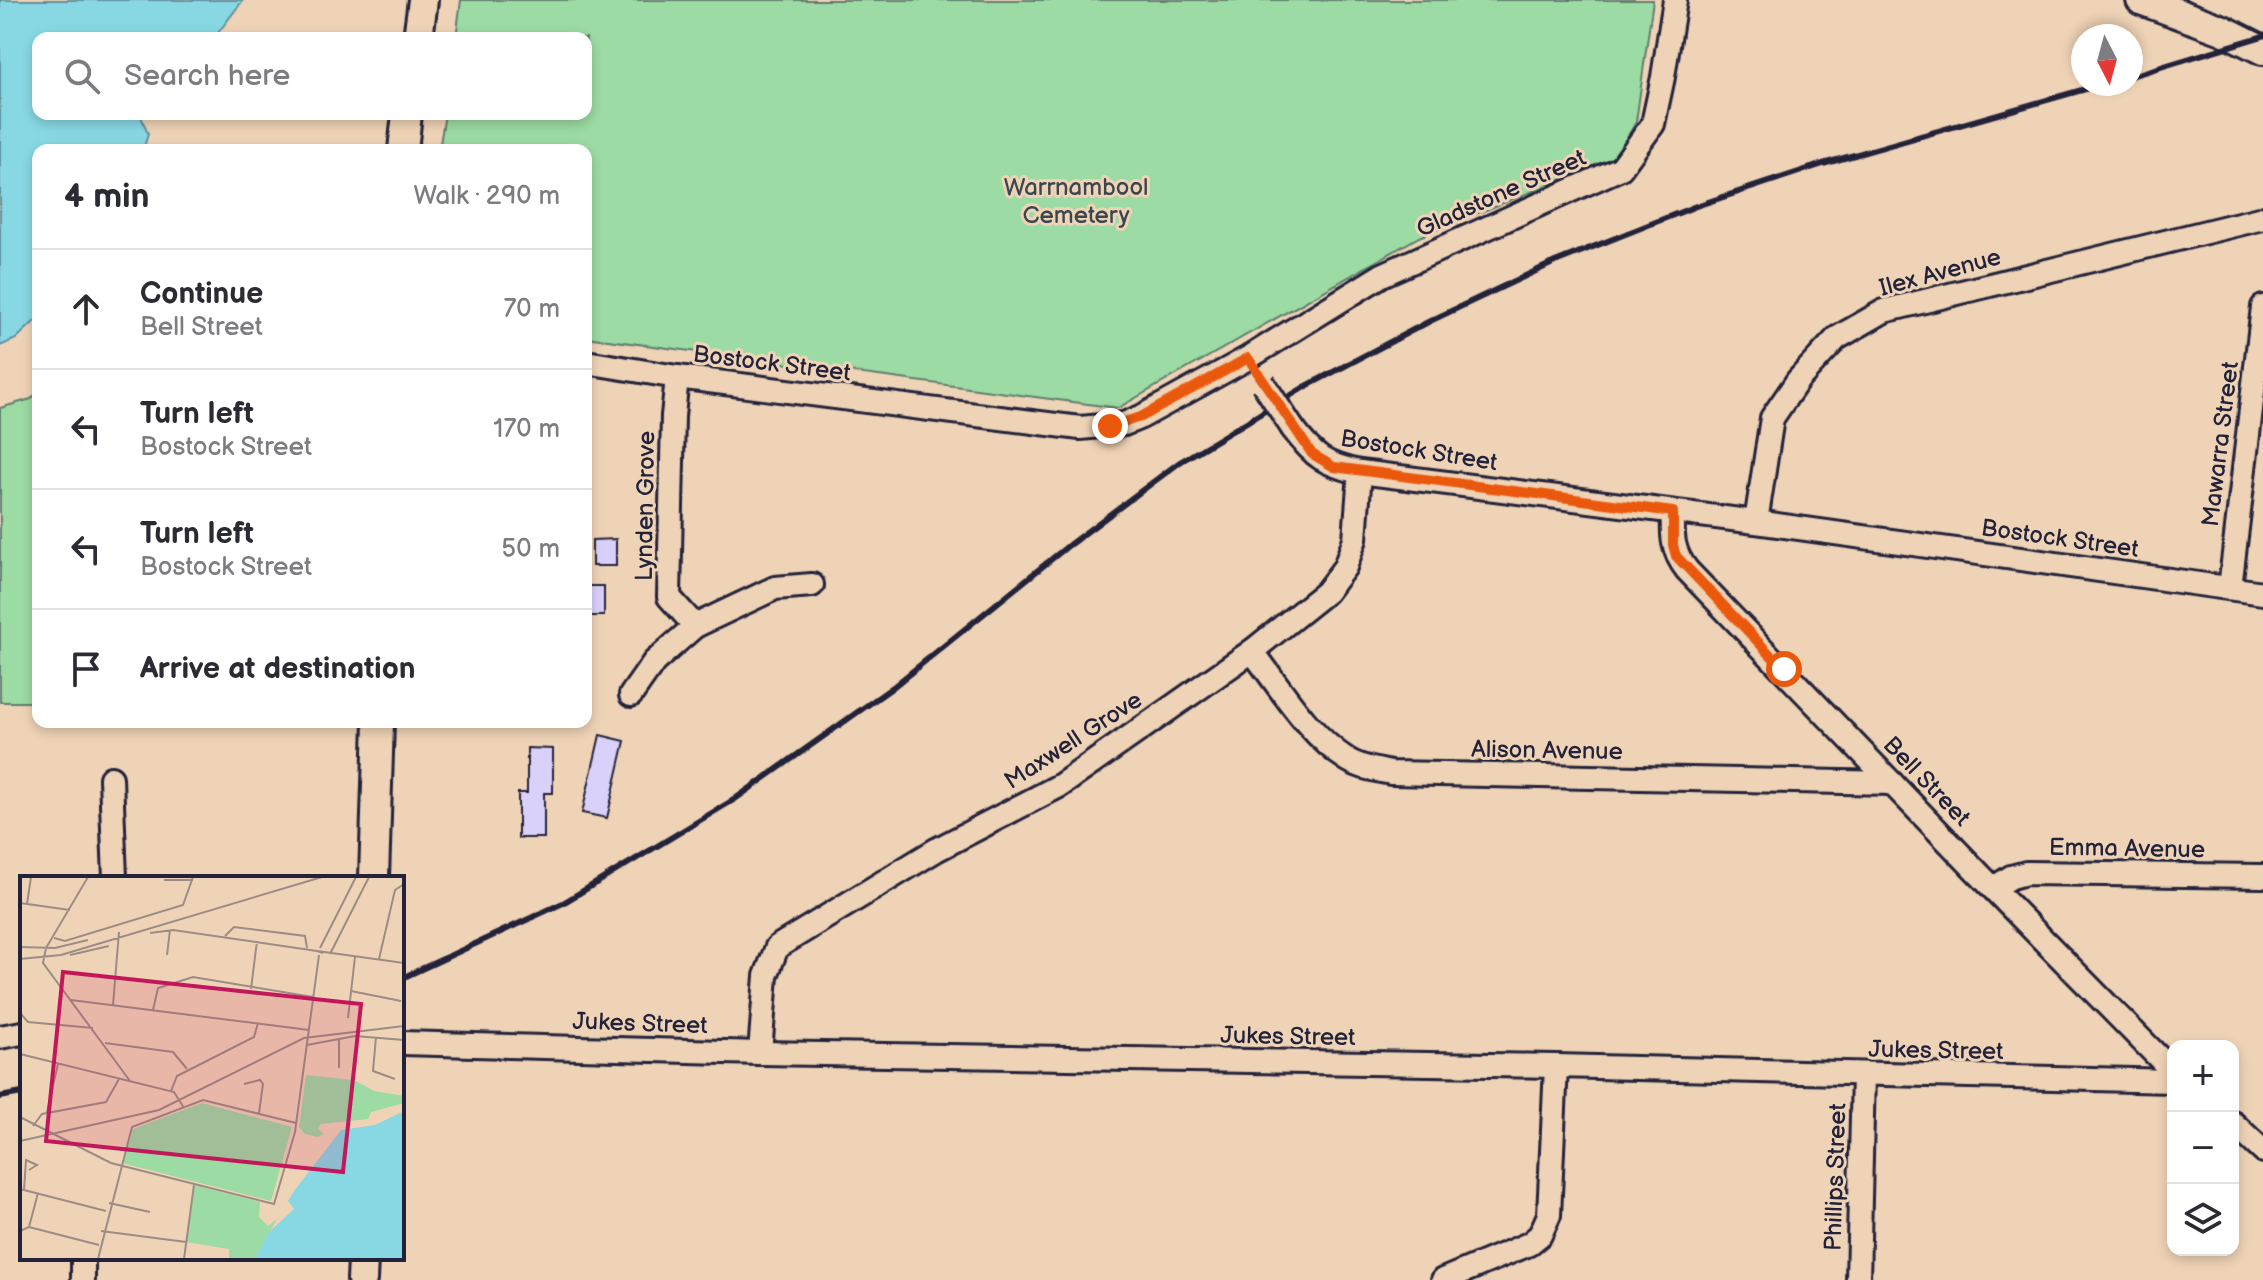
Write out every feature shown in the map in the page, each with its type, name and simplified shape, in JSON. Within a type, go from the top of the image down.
[{"type":"street","points":[[419,32],[423,0]]},
{"type":"street","name":"Gladstone Street","points":[[1248,358],[1382,275],[1621,168],[1653,124],[1675,0]]},
{"type":"street","points":[[2141,0],[2223,30],[2263,50]]},
{"type":"street","points":[[404,144],[406,120]]},
{"type":"street","name":"Ilex Avenue","points":[[1756,522],[1772,418],[1798,380],[1837,338],[1884,311],[2263,218]]},
{"type":"street","name":"Mawarra Street","points":[[2230,588],[2263,307]]},
{"type":"street","name":"Bostock Street","points":[[592,363],[677,377],[1097,428],[1124,424],[1141,417],[1248,358],[1312,454],[1334,467],[2263,593]]},
{"type":"street","name":"Lynden Grove","points":[[677,377],[673,416],[669,597],[695,626]]},
{"type":"street","name":"Maxwell Grove","points":[[760,1053],[766,976],[777,947],[936,850],[1061,785],[1252,651],[1326,592],[1345,567],[1355,539],[1360,472]]},
{"type":"street","name":"Bell Street","points":[[1673,512],[1673,545],[1676,556],[1687,570],[2167,1066]]},
{"type":"street","points":[[631,695],[654,662],[695,626],[775,588],[812,585]]},
{"type":"street","name":"Alison Avenue","points":[[1252,651],[1306,721],[1334,749],[1350,762],[1370,769],[1391,773],[1892,783]]},
{"type":"street","points":[[374,876],[379,728]]},
{"type":"street","points":[[111,778],[115,876]]},
{"type":"street","name":"Emma Avenue","points":[[1994,888],[2011,877],[2026,873],[2263,876]]},
{"type":"street","points":[[0,1037],[20,1033]]},
{"type":"street","name":"Jukes Street","points":[[404,1043],[2167,1081]]},
{"type":"street","points":[[1443,1280],[1529,1244],[1540,1235],[1549,1215],[1556,1066]]},
{"type":"street","name":"Phillips Street","points":[[1858,1280],[1863,1075]]},
{"type":"street","points":[[2239,1129],[2263,1151]]},
{"type":"street","points":[[362,1280],[363,1260]]},
{"type":"green space","name":"Warrnambool Cemetery","points":[[461,0],[1653,0],[1636,122],[1615,158],[1419,237],[1118,408],[592,338],[592,144],[440,144],[444,120],[592,120],[592,32],[457,32]]},
{"type":"green space","points":[[31,399],[32,702],[0,702],[0,408]]},
{"type":"water","points":[[0,0],[243,0],[219,32],[32,32],[32,120],[142,120],[148,134],[145,144],[32,144],[32,324],[16,339],[0,346]]},
{"type":"building","points":[[616,539],[616,566],[592,566],[592,540]]},
{"type":"building","points":[[592,586],[604,586],[604,616],[592,616]]},
{"type":"building","points":[[600,735],[625,741],[607,818],[582,813]]},
{"type":"building","points":[[527,748],[553,749],[553,793],[544,793],[544,838],[518,838],[518,793],[527,793]]},
{"type":"railway","points":[[2143,72],[2263,36]]},
{"type":"railway","points":[[404,977],[563,903],[735,799],[893,687],[1069,545],[1180,462],[1303,388],[1430,321],[1555,262],[1696,206],[1823,164],[2071,93]]},
{"type":"railway","points":[[0,1097],[20,1093]]},
{"type":"route","points":[[1110,426],[1141,417],[1248,358],[1312,454],[1334,467],[1673,512],[1676,556],[1784,669]]}]
